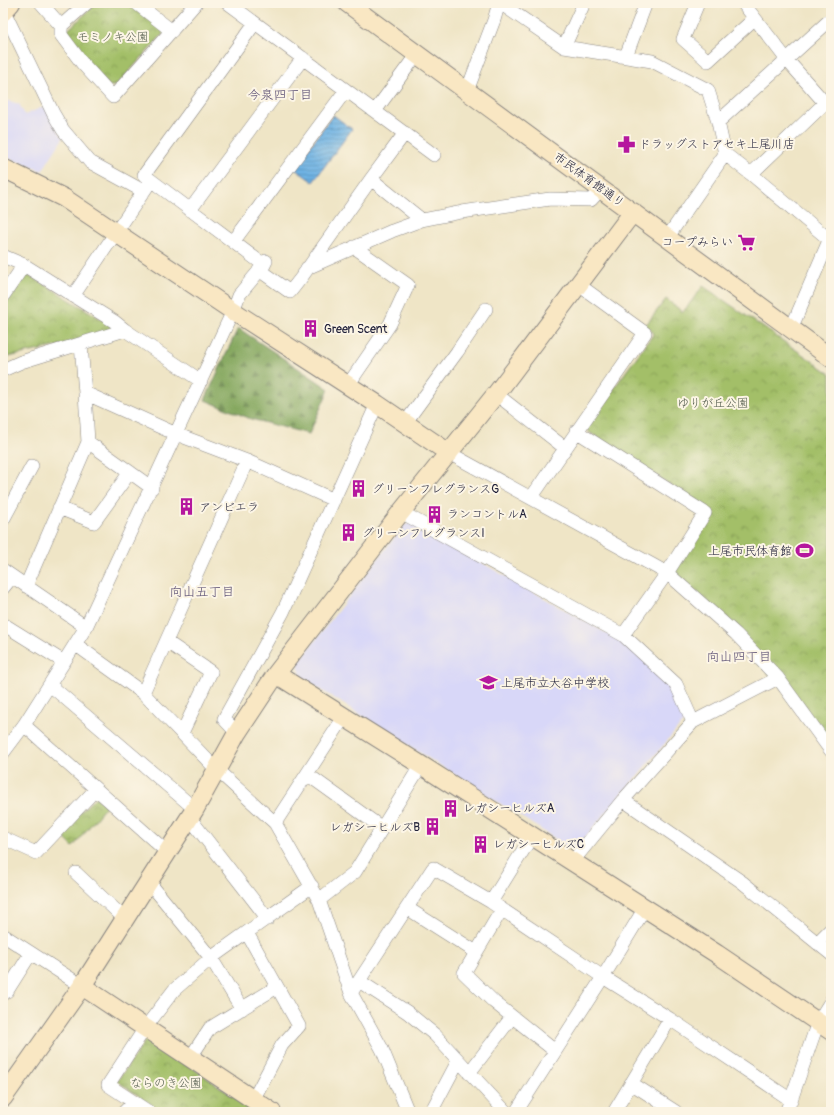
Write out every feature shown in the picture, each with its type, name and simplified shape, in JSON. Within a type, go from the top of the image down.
[{"type":"street","points":[[42,3],[61,26],[61,35],[82,63],[113,97],[196,3]]},
{"type":"street","points":[[61,26],[88,3]]},
{"type":"street","points":[[136,3],[172,31]]},
{"type":"street","points":[[228,3],[434,155]]},
{"type":"street","name":"市民体育館通り","points":[[347,3],[831,358]]},
{"type":"street","points":[[467,91],[500,3],[564,47],[652,61],[708,90],[718,122],[725,154],[830,239],[791,329]]},
{"type":"street","points":[[564,47],[584,3]]},
{"type":"street","points":[[626,56],[646,3]]},
{"type":"street","points":[[698,3],[683,39],[708,61],[754,19]]},
{"type":"street","points":[[743,3],[787,60],[829,106],[751,174]]},
{"type":"street","points":[[5,9],[53,114],[63,130],[90,162],[147,186],[190,210],[263,265],[290,292],[405,133]]},
{"type":"street","points":[[718,122],[831,19]]},
{"type":"street","points":[[73,296],[147,186],[144,175],[255,23]]},
{"type":"street","points":[[375,112],[417,54]]},
{"type":"street","points":[[190,210],[303,58]]},
{"type":"street","points":[[233,242],[346,90]]},
{"type":"street","points":[[668,238],[725,154]]},
{"type":"street","points":[[3,168],[64,198],[450,453],[667,573],[736,634],[778,678],[831,751]]},
{"type":"street","points":[[371,179],[422,220]]},
{"type":"street","points":[[307,268],[392,231],[422,220],[462,212],[550,199],[591,200],[601,189]]},
{"type":"street","points":[[3,1098],[82,986],[192,813],[237,733],[276,674],[401,512],[496,394],[633,212]]},
{"type":"street","points":[[348,385],[390,324],[408,285],[354,247]]},
{"type":"street","points":[[3,256],[24,265],[201,381]]},
{"type":"street","points":[[3,296],[24,265]]},
{"type":"street","points":[[3,753],[24,725],[86,627],[201,381],[233,311],[238,295],[263,265]]},
{"type":"street","points":[[531,498],[564,448],[645,333],[579,285]]},
{"type":"street","points":[[405,422],[457,352],[486,308]]},
{"type":"street","points":[[3,370],[21,362],[81,345],[125,330]]},
{"type":"street","points":[[26,586],[88,442],[81,345]]},
{"type":"street","points":[[85,393],[176,434],[247,460],[334,500]]},
{"type":"street","points":[[496,394],[564,448]]},
{"type":"street","points":[[237,733],[224,719],[283,612],[377,404]]},
{"type":"street","points":[[576,431],[705,513],[667,573],[623,635]]},
{"type":"street","points":[[88,442],[152,488]]},
{"type":"street","points":[[143,694],[247,460]]},
{"type":"street","points":[[3,520],[32,466]]},
{"type":"street","points":[[59,508],[94,522],[130,472]]},
{"type":"street","points":[[401,512],[623,635],[676,684],[693,722]]},
{"type":"street","points":[[3,588],[8,573],[86,627]]},
{"type":"street","points":[[3,624],[64,662]]},
{"type":"street","points":[[167,642],[212,672],[182,733]]},
{"type":"street","points":[[76,644],[143,694],[216,769],[275,823],[319,900],[351,993],[382,1050],[408,1112]]},
{"type":"street","points":[[276,674],[717,954],[824,1027]]},
{"type":"street","points":[[572,862],[623,800],[693,722],[778,678]]},
{"type":"street","points":[[50,684],[192,813],[268,918]]},
{"type":"street","points":[[275,823],[344,717]]},
{"type":"street","points":[[24,725],[167,852]]},
{"type":"street","points":[[319,900],[355,872],[421,765]]},
{"type":"street","points":[[307,774],[382,828]]},
{"type":"street","points":[[3,838],[36,853],[96,789]]},
{"type":"street","points":[[623,800],[742,882],[831,954]]},
{"type":"street","points":[[491,902],[532,836]]},
{"type":"street","points":[[351,993],[433,868],[491,902],[603,977],[670,1018],[788,1106],[824,1027],[831,1001]]},
{"type":"street","points":[[76,873],[124,918]]},
{"type":"street","points":[[148,881],[211,958],[242,1009]]},
{"type":"street","points":[[149,1112],[108,1084],[145,1028],[174,990],[211,958],[312,886]]},
{"type":"street","points":[[407,908],[476,952]]},
{"type":"street","points":[[516,1112],[603,977],[645,908]]},
{"type":"street","points":[[502,909],[464,973],[494,1002],[555,1051]]},
{"type":"street","points":[[817,943],[831,929]]},
{"type":"street","points":[[247,933],[299,1026],[282,1045],[253,1100]]},
{"type":"street","points":[[3,935],[272,1112]]},
{"type":"street","points":[[3,994],[7,991],[31,953]]},
{"type":"street","points":[[359,981],[407,1012],[435,1035],[506,1112]]},
{"type":"street","points":[[190,1058],[210,1028],[277,987]]},
{"type":"street","points":[[470,1073],[512,1017]]},
{"type":"street","points":[[614,1112],[670,1018]]},
{"type":"street","points":[[431,1112],[458,1061]]},
{"type":"street","points":[[631,1083],[676,1112]]},
{"type":"street","points":[[124,1112],[134,1102]]},
{"type":"shaded area","points":[[3,99],[19,104],[25,115],[45,106],[63,138],[42,171],[3,156]]},
{"type":"shaded area","name":"上尾市立大谷中学校","points":[[411,523],[631,647],[671,689],[685,716],[684,721],[575,849],[570,848],[301,677],[298,663],[404,525]]},
{"type":"green space","name":"モミノキ公園","points":[[97,3],[128,3],[162,29],[163,34],[116,86],[109,86],[66,36],[67,31]]},
{"type":"green space","points":[[27,274],[113,326],[112,332],[94,338],[8,357],[3,355],[3,308]]},
{"type":"green space","name":"ゆりが丘公園","points":[[703,286],[831,374],[831,740],[674,573],[710,511],[589,432],[586,427],[654,333],[645,326],[666,299],[683,312]]},
{"type":"green space","points":[[238,328],[329,389],[309,434],[251,419],[205,400]]},
{"type":"green space","points":[[96,797],[106,806],[73,847],[59,833]]},
{"type":"green space","name":"ならのき公園","points":[[148,1037],[256,1112],[162,1112],[117,1081]]},
{"type":"water","points":[[333,115],[352,129],[313,182],[294,168]]},
{"type":"place","name":"ドラッグストアセキ上尾川店","points":[[626,144]]},
{"type":"place","name":"コープみらい","points":[[746,242]]},
{"type":"place","name":"Green Scent","points":[[311,329]]},
{"type":"place","name":"グリーンフレグランスG","points":[[359,489]]},
{"type":"place","name":"アンビエラ","points":[[186,507]]},
{"type":"place","name":"ランコントルA","points":[[434,514]]},
{"type":"place","name":"グリーンフレグランスI","points":[[349,533]]},
{"type":"place","name":"上尾市民体育館","points":[[805,551]]},
{"type":"place","name":"上尾市立大谷中学校","points":[[488,683]]},
{"type":"place","name":"レガシーヒルズA","points":[[450,808]]},
{"type":"place","name":"レガシーヒルズB","points":[[433,827]]},
{"type":"place","name":"レガシーヒルズC","points":[[480,844]]},
{"type":"district","name":"今泉四丁目","points":[[280,95]]},
{"type":"district","name":"向山五丁目","points":[[202,592]]},
{"type":"district","name":"向山四丁目","points":[[739,657]]}]
